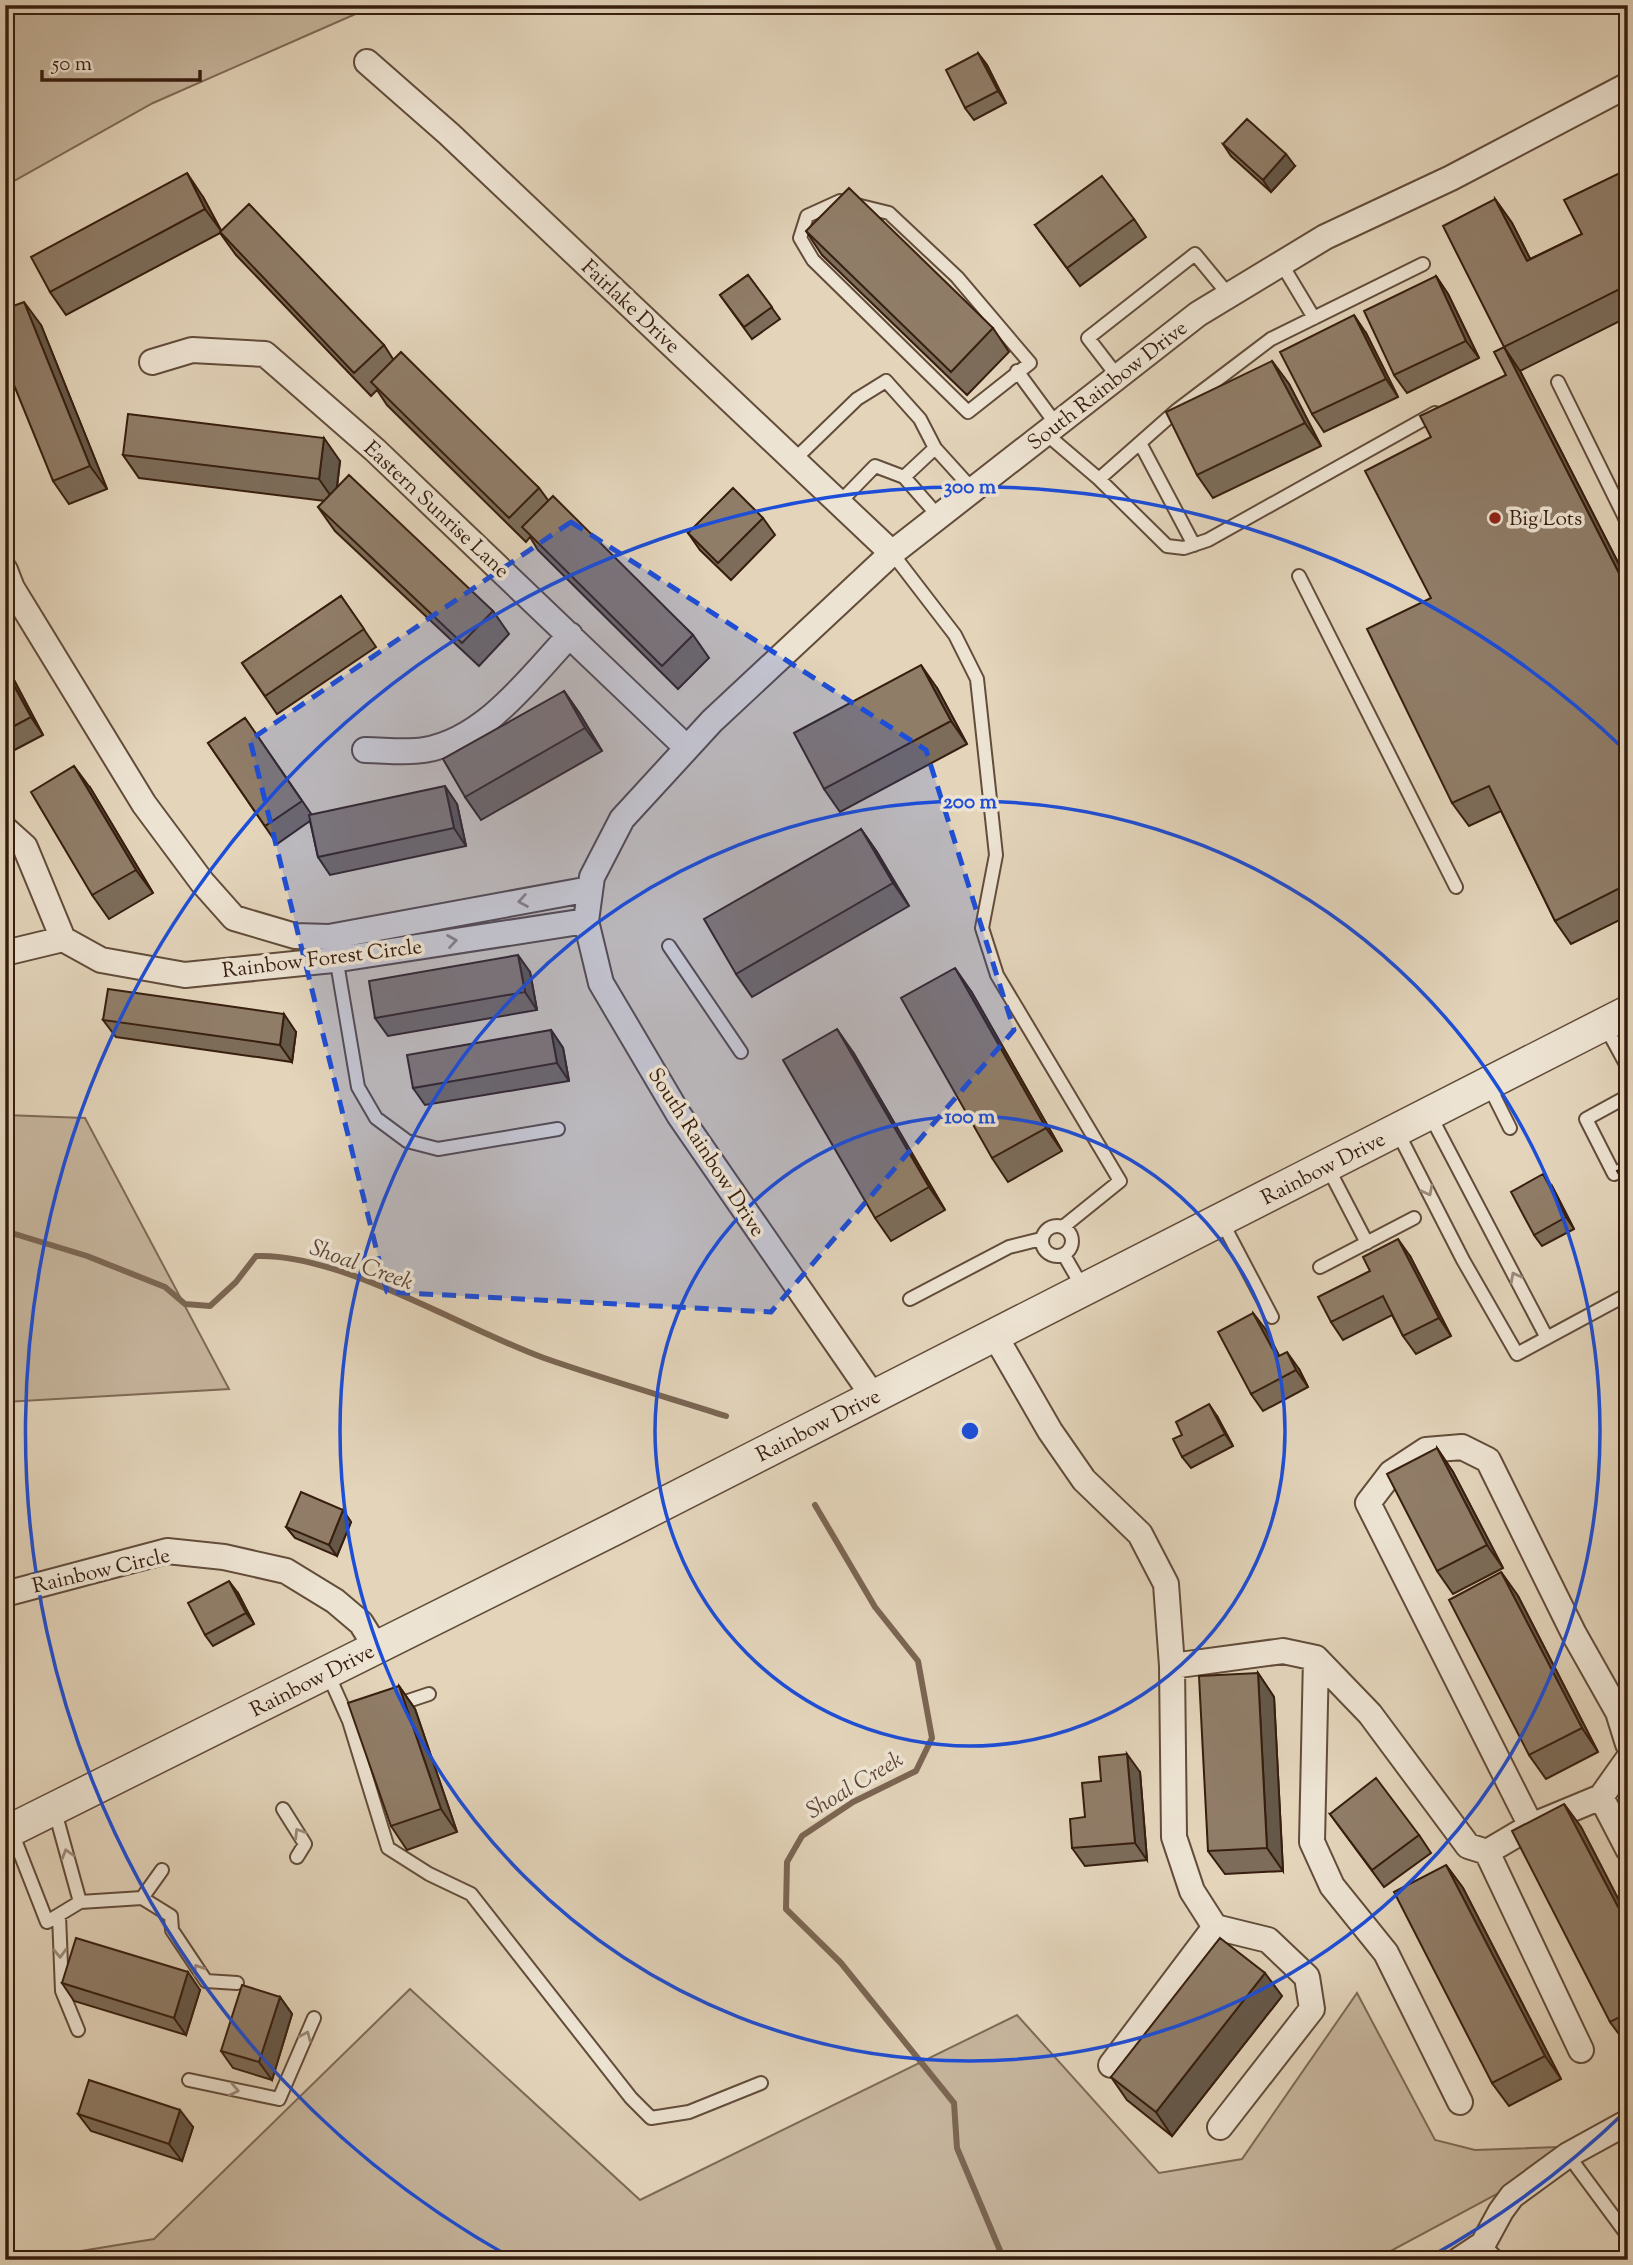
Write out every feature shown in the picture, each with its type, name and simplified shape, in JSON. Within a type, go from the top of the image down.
[{"type":"street","name":"Fairlake Drive","points":[[367,62],[449,134],[892,552]]},
{"type":"street","name":"South Rainbow Drive","points":[[873,1396],[679,1115],[601,983],[586,921],[590,889],[592,877],[622,819],[687,748],[892,552],[940,518],[1051,429],[1228,294],[1281,263],[1628,85]]},
{"type":"street","name":"Eastern Sunrise Lane","points":[[152,362],[192,350],[265,354],[374,450],[687,748]]},
{"type":"street","points":[[7,583],[144,804],[202,882],[234,918],[334,948],[590,889]]},
{"type":"street","points":[[365,750],[424,750],[470,733],[525,684],[570,635]]},
{"type":"street","points":[[5,829],[25,847],[63,939],[5,953]]},
{"type":"street","name":"Rainbow Forest Circle","points":[[63,939],[101,960],[185,975],[334,948],[586,921]]},
{"type":"street","name":"Rainbow Drive","points":[[8,1831],[1616,1018]]},
{"type":"street","points":[[994,1334],[1049,1431],[1084,1480],[1140,1534],[1166,1584],[1172,1666],[1174,1837],[1192,1891],[1215,1927],[1268,1940],[1307,1977],[1312,2009],[1220,2127]]},
{"type":"street","points":[[1531,1826],[1368,1503],[1391,1473],[1426,1450],[1462,1447],[1488,1460],[1574,1634],[1618,1712],[1628,1744]]},
{"type":"street","name":"Rainbow Circle","points":[[5,1594],[66,1575],[167,1551],[224,1557],[286,1571],[335,1601],[361,1623],[376,1647]]},
{"type":"street","points":[[1172,1666],[1283,1651],[1316,1658],[1370,1714],[1468,1846],[1487,1852],[1581,2050]]},
{"type":"street","points":[[1316,1658],[1312,1842],[1332,1886],[1386,1953],[1460,2102]]},
{"type":"street","points":[[1487,1852],[1531,1826],[1601,1797],[1628,1759]]},
{"type":"street","points":[[1601,1797],[1628,1849]]},
{"type":"street","points":[[1111,2065],[1215,1927]]},
{"type":"street","points":[[1459,2260],[1491,2252],[1512,2196],[1569,2155],[1628,2122]]},
{"type":"lane","points":[[840,201],[889,213],[957,277],[1030,363],[1017,371],[968,412],[813,260],[800,238],[807,216],[840,201]]},
{"type":"lane","points":[[1118,377],[1088,338],[1195,254],[1228,294]]},
{"type":"lane","points":[[1281,263],[1314,318]]},
{"type":"lane","points":[[1099,479],[1271,339],[1423,264]]},
{"type":"lane","points":[[1017,371],[1051,429],[1167,546],[1184,548],[1208,540],[1448,406]]},
{"type":"lane","points":[[794,460],[857,400],[886,380],[920,419],[935,449],[973,490]]},
{"type":"lane","points":[[1558,382],[1628,524]]},
{"type":"lane","points":[[1140,443],[1194,545]]},
{"type":"lane","points":[[904,477],[935,449]]},
{"type":"lane","points":[[839,503],[875,466],[904,477],[940,518]]},
{"type":"lane","points":[[892,552],[955,635],[977,679],[996,855],[982,928],[997,975],[1120,1181],[1063,1227],[1049,1228],[1041,1239],[1009,1247],[910,1299]]},
{"type":"lane","points":[[1299,576],[1456,887]]},
{"type":"lane","points":[[669,946],[741,1052]]},
{"type":"lane","points":[[334,948],[358,1087],[376,1118],[407,1141],[438,1149],[558,1129]]},
{"type":"lane","points":[[1616,1018],[1628,1068]]},
{"type":"lane","points":[[1488,1084],[1510,1128]]},
{"type":"lane","points":[[1628,1096],[1586,1119],[1614,1174],[1628,1166]]},
{"type":"lane","points":[[1429,1114],[1547,1338]]},
{"type":"lane","points":[[1397,1130],[1463,1259],[1517,1354],[1628,1294]]},
{"type":"lane","points":[[1327,1166],[1367,1242]]},
{"type":"lane","points":[[1320,1267],[1414,1218]]},
{"type":"lane","points":[[1220,1220],[1272,1317]]},
{"type":"lane","points":[[1063,1227],[1068,1231],[1072,1244],[1064,1255]]},
{"type":"lane","points":[[1041,1239],[1042,1246],[1051,1255],[1064,1255]]},
{"type":"lane","points":[[1064,1255],[1083,1288]]},
{"type":"lane","points":[[327,1672],[355,1719],[388,1848],[429,1874],[471,1894],[631,2098],[652,2118],[690,2112],[761,2083]]},
{"type":"lane","points":[[383,1709],[429,1693]]},
{"type":"lane","points":[[53,1806],[80,1902]]},
{"type":"lane","points":[[283,1809],[305,1844],[297,1857]]},
{"type":"lane","points":[[8,1831],[47,1922],[80,1902],[142,1898],[171,1916],[172,1930],[206,1981],[237,1983]]},
{"type":"lane","points":[[142,1898],[162,1870]]},
{"type":"lane","points":[[59,1914],[62,1991],[78,2030]]},
{"type":"lane","points":[[189,2080],[279,2099],[314,2018]]},
{"type":"lane","points":[[1569,2155],[1625,2232],[1628,2230]]},
{"type":"highlighted area","points":[[571,522],[926,750],[1014,1030],[771,1312],[387,1292],[250,740]]},
{"type":"shaded area","points":[[5,5],[376,5],[153,103],[5,186]]},
{"type":"shaded area","points":[[5,1115],[85,1118],[229,1389],[5,1402]]},
{"type":"shaded area","points":[[410,1989],[640,2200],[1017,2015],[1159,2173],[1242,2159],[1357,1993],[1435,2140],[1475,2150],[1586,2146],[1374,2260],[26,2260],[154,2239]]},
{"type":"building","points":[[978,53],[998,91],[965,108],[946,70]]},
{"type":"building","points":[[1247,119],[1286,154],[1263,180],[1223,144]]},
{"type":"building","points":[[1628,136],[1628,156],[1620,140]]},
{"type":"building","points":[[1628,169],[1628,285],[1504,347],[1443,226],[1495,199],[1527,261],[1582,234],[1564,200]]},
{"type":"building","points":[[187,173],[205,209],[50,292],[31,257]]},
{"type":"building","points":[[1102,176],[1134,219],[1067,268],[1035,225]]},
{"type":"building","points":[[849,188],[993,328],[951,372],[806,231]]},
{"type":"building","points":[[249,204],[384,345],[354,373],[220,232]]},
{"type":"building","points":[[748,275],[772,307],[744,327],[720,295]]},
{"type":"building","points":[[1436,276],[1466,341],[1394,375],[1364,311]]},
{"type":"building","points":[[24,302],[90,466],[53,481],[5,363],[5,309]]},
{"type":"building","points":[[1354,315],[1386,379],[1312,414],[1280,352]]},
{"type":"building","points":[[1504,347],[1628,591],[1628,884],[1555,921],[1489,786],[1452,803],[1367,629],[1431,598],[1365,471],[1431,437],[1420,416],[1506,375],[1494,352]]},
{"type":"building","points":[[401,352],[539,488],[509,518],[371,382]]},
{"type":"building","points":[[1272,361],[1305,423],[1197,475],[1166,412]]},
{"type":"building","points":[[128,414],[324,438],[319,479],[123,455]]},
{"type":"building","points":[[349,475],[493,611],[462,643],[318,507]]},
{"type":"building","points":[[733,488],[763,518],[718,563],[688,533]]},
{"type":"building","points":[[553,496],[693,635],[662,666],[522,527]]},
{"type":"building","points":[[341,596],[364,629],[265,696],[242,663]]},
{"type":"building","points":[[921,665],[951,721],[824,789],[794,733]]},
{"type":"building","points":[[5,669],[31,717],[5,731]]},
{"type":"building","points":[[564,691],[585,728],[465,797],[443,759]]},
{"type":"building","points":[[245,718],[302,801],[265,826],[208,743]]},
{"type":"building","points":[[74,766],[136,870],[92,895],[31,792]]},
{"type":"building","points":[[445,786],[454,828],[318,857],[309,815]]},
{"type":"building","points":[[861,829],[893,883],[736,974],[704,919]]},
{"type":"building","points":[[518,955],[525,992],[375,1018],[369,981]]},
{"type":"building","points":[[955,968],[1046,1128],[992,1158],[901,998]]},
{"type":"building","points":[[108,989],[284,1014],[280,1045],[103,1020]]},
{"type":"building","points":[[837,1029],[929,1187],[875,1218],[783,1060]]},
{"type":"building","points":[[551,1030],[557,1063],[413,1088],[407,1055]]},
{"type":"building","points":[[1628,1165],[1628,1190],[1617,1171]]},
{"type":"building","points":[[1543,1174],[1566,1217],[1534,1235],[1511,1192]]},
{"type":"building","points":[[1398,1239],[1439,1318],[1403,1336],[1383,1296],[1331,1322],[1318,1297],[1370,1271],[1363,1257]]},
{"type":"building","points":[[1253,1313],[1277,1357],[1287,1352],[1296,1370],[1251,1394],[1218,1332]]},
{"type":"building","points":[[1209,1404],[1225,1434],[1182,1457],[1173,1439],[1182,1435],[1176,1422]]},
{"type":"building","points":[[1437,1448],[1487,1545],[1437,1571],[1387,1474]]},
{"type":"building","points":[[301,1492],[343,1510],[329,1545],[286,1527]]},
{"type":"building","points":[[1501,1572],[1582,1728],[1529,1755],[1449,1600]]},
{"type":"building","points":[[229,1581],[246,1613],[205,1635],[188,1603]]},
{"type":"building","points":[[1258,1673],[1267,1848],[1208,1851],[1199,1676]]},
{"type":"building","points":[[399,1686],[441,1809],[391,1826],[348,1703]]},
{"type":"building","points":[[1127,1754],[1135,1843],[1072,1848],[1070,1819],[1085,1817],[1082,1783],[1101,1781],[1099,1757]]},
{"type":"building","points":[[1376,1778],[1419,1835],[1372,1870],[1330,1814]]},
{"type":"building","points":[[1564,1804],[1628,1926],[1628,2013],[1610,2022],[1512,1831]]},
{"type":"building","points":[[1446,1865],[1545,2056],[1492,2083],[1394,1892]]},
{"type":"building","points":[[76,1938],[188,1972],[174,2018],[62,1983]]},
{"type":"building","points":[[1220,1938],[1265,1973],[1156,2112],[1111,2077]]},
{"type":"building","points":[[242,1985],[280,1997],[259,2062],[221,2051]]},
{"type":"building","points":[[89,2080],[180,2110],[169,2144],[78,2114]]},
{"type":"waterway","name":"Shoal Creek","points":[[5,1231],[87,1256],[165,1287],[185,1304],[210,1306],[236,1282],[256,1256],[289,1258],[325,1266],[363,1279],[544,1358],[726,1416]]},
{"type":"waterway","name":"Shoal Creek","points":[[815,1505],[875,1607],[918,1661],[932,1738],[916,1771],[853,1802],[802,1836],[787,1862],[786,1909],[841,1963],[954,2103],[957,2148],[1004,2260]]},
{"type":"place","name":"Big Lots","points":[[1495,518]]}]
